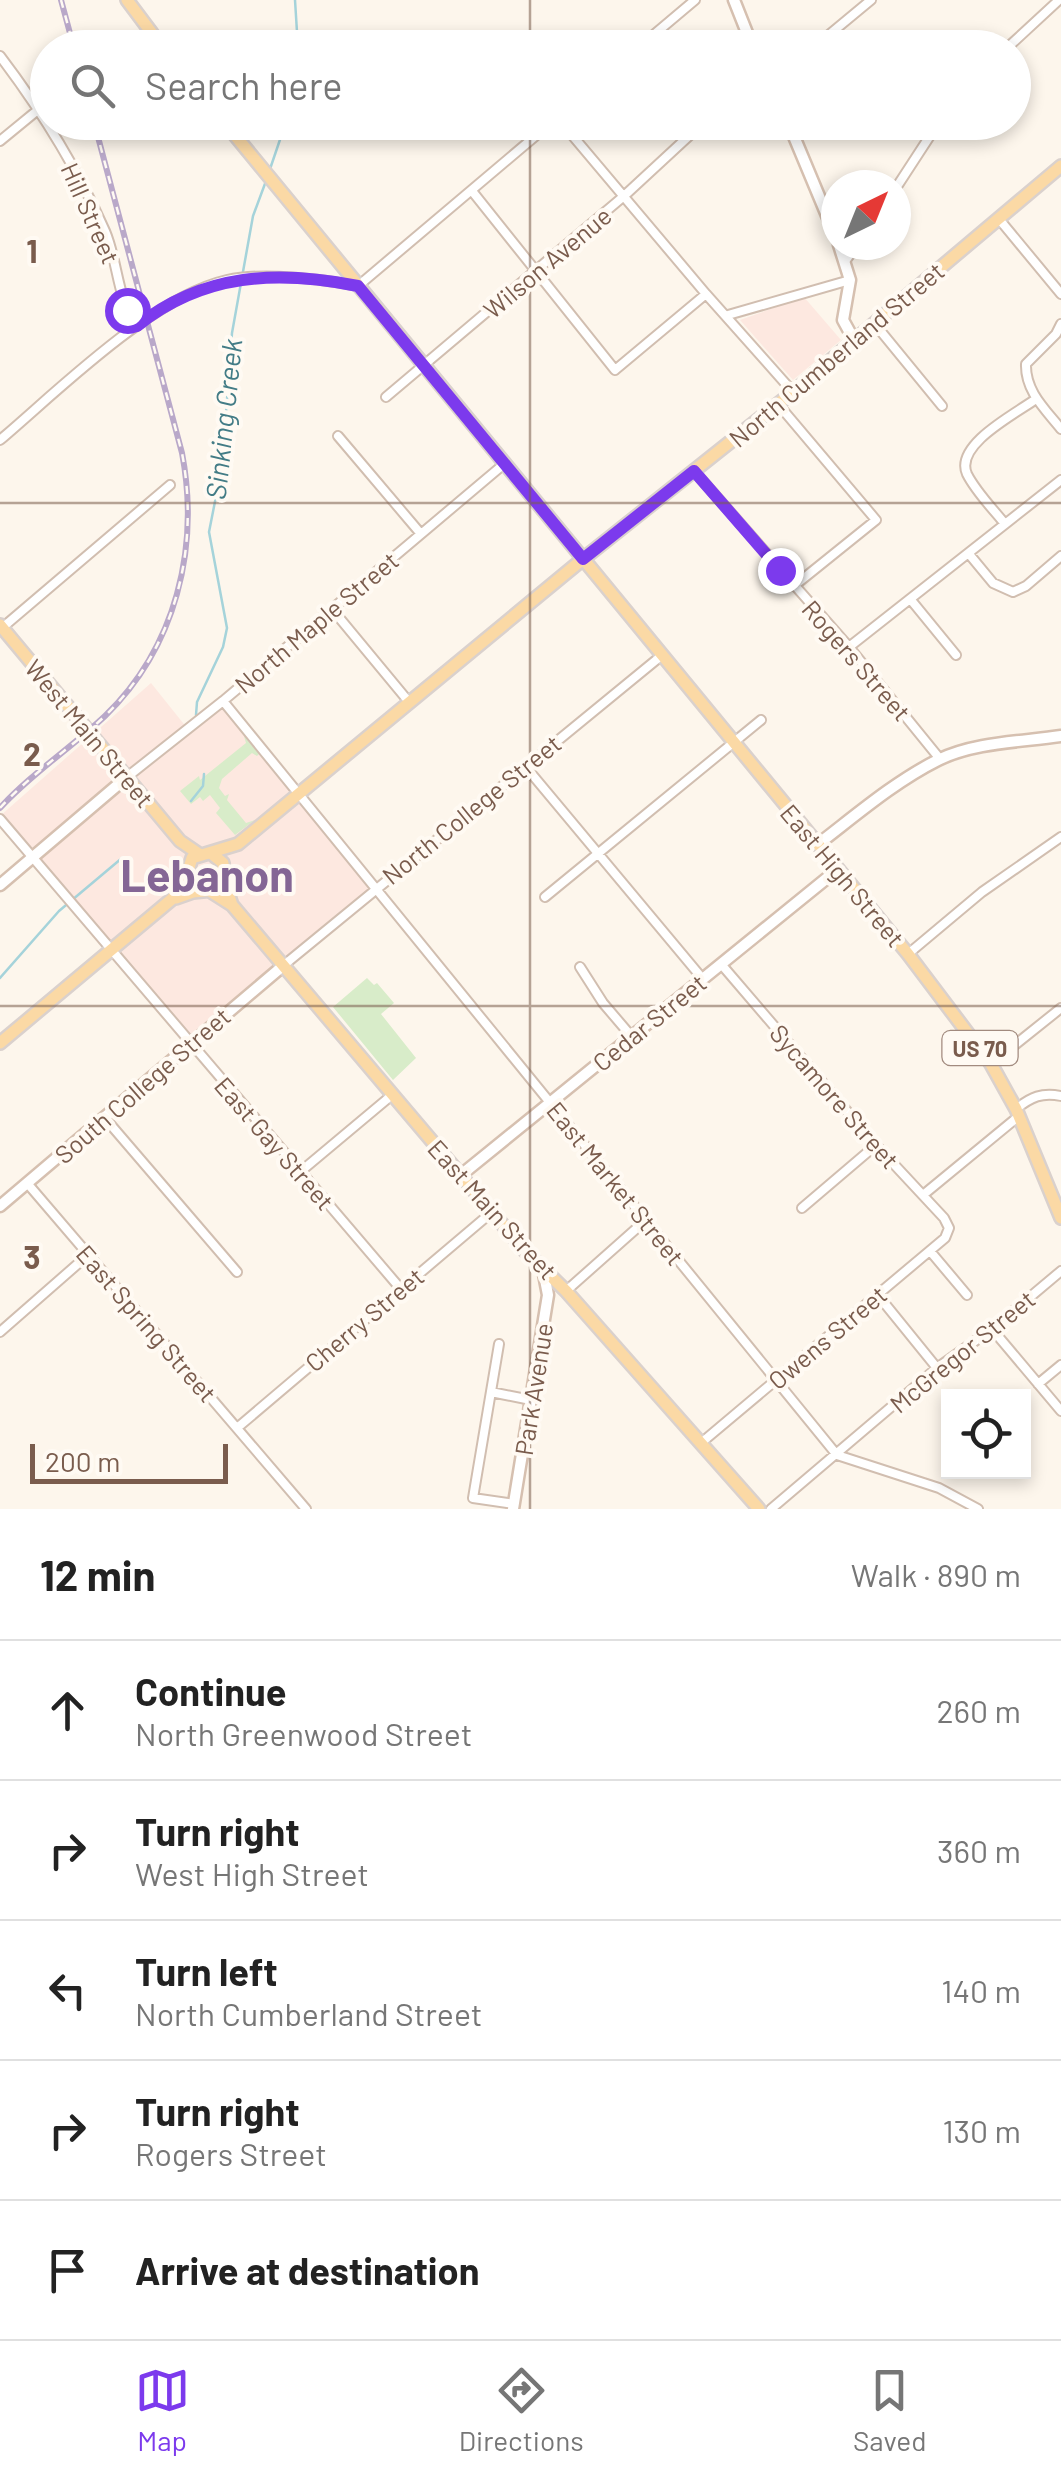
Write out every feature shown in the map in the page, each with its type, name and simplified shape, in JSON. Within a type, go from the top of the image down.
[{"type":"main road","points":[[127,0],[149,30]]},
{"type":"main road","name":"US 70","points":[[238,140],[583,559]]},
{"type":"main road","name":"North Cumberland Street","points":[[205,854],[238,844],[583,559],[793,392],[1061,166]]},
{"type":"main road","name":"East High Street","points":[[583,559],[908,954],[991,1064],[1018,1112],[1061,1218]]},
{"type":"main road","name":"West Main Street","points":[[1,626],[180,841],[205,854]]},
{"type":"main road","name":"West Main Street","points":[[180,841],[187,870]]},
{"type":"main road","name":"North Cumberland Street","points":[[224,873],[238,844]]},
{"type":"main road","points":[[0,1042],[172,899],[187,870],[205,854],[224,873],[220,885],[172,899]]},
{"type":"main road","points":[[187,870],[191,886],[206,891]]},
{"type":"main road","name":"East Main Street","points":[[224,873],[232,905]]},
{"type":"main road","name":"East Main Street","points":[[206,891],[232,905],[492,1212],[758,1509]]},
{"type":"street","points":[[659,30],[694,0]]},
{"type":"street","points":[[734,0],[746,30]]},
{"type":"street","points":[[835,30],[871,0]]},
{"type":"street","points":[[1028,30],[1060,0]]},
{"type":"street","name":"Hill Street","points":[[0,56],[30,97]]},
{"type":"street","points":[[0,141],[30,116]]},
{"type":"street","name":"Hill Street","points":[[56,140],[103,227],[127,312],[137,326]]},
{"type":"street","points":[[0,440],[137,326],[172,302],[215,284],[253,278],[358,286],[531,140]]},
{"type":"street","points":[[576,140],[793,392]]},
{"type":"street","name":"Wilson Avenue","points":[[386,398],[685,140]]},
{"type":"street","points":[[796,140],[821,201]]},
{"type":"street","points":[[908,170],[928,140]]},
{"type":"street","points":[[472,191],[616,370],[706,294]]},
{"type":"street","points":[[999,219],[1061,294]]},
{"type":"street","points":[[846,260],[850,280],[843,320],[854,340]]},
{"type":"street","points":[[728,315],[850,280]]},
{"type":"street","points":[[874,324],[942,406]]},
{"type":"street","points":[[1061,324],[1026,364],[1026,378],[1036,399],[1061,429]]},
{"type":"street","points":[[1005,524],[968,476],[964,463],[968,448],[1036,399]]},
{"type":"street","points":[[778,404],[876,520],[794,586]]},
{"type":"street","points":[[338,436],[421,534]]},
{"type":"street","name":"North Maple Street","points":[[126,777],[223,701],[504,464]]},
{"type":"street","name":"Rogers Street","points":[[694,471],[849,647],[940,759]]},
{"type":"street","points":[[849,647],[1061,480]]},
{"type":"street","points":[[1,626],[170,485]]},
{"type":"street","points":[[969,554],[993,582],[1013,592],[1061,556]]},
{"type":"street","points":[[911,600],[956,656]]},
{"type":"street","points":[[332,608],[409,702]]},
{"type":"street","name":"North College Street","points":[[284,965],[661,656]]},
{"type":"street","name":"East Market Street","points":[[223,701],[837,1455]]},
{"type":"street","points":[[545,897],[761,720]]},
{"type":"street","points":[[817,846],[901,782],[940,759],[972,749],[1061,736]]},
{"type":"street","points":[[524,766],[702,978]]},
{"type":"street","points":[[0,885],[126,777]]},
{"type":"street","name":"East Gay Street","points":[[0,820],[400,1288]]},
{"type":"street","points":[[908,954],[982,892],[1061,837]]},
{"type":"street","name":"Cedar Street","points":[[461,1175],[837,870]]},
{"type":"street","name":"Sycamore Street","points":[[720,964],[949,1228]]},
{"type":"street","name":"South College Street","points":[[0,1206],[284,965]]},
{"type":"street","points":[[580,967],[603,1003],[632,1037]]},
{"type":"street","points":[[991,1064],[1061,1008]]},
{"type":"street","points":[[923,1195],[1029,1098],[1046,1093],[1061,1096]]},
{"type":"street","points":[[300,1172],[392,1095]]},
{"type":"street","points":[[104,1117],[237,1272]]},
{"type":"street","points":[[802,1208],[876,1144]]},
{"type":"street","name":"East Spring Street","points":[[27,1183],[306,1509]]},
{"type":"street","name":"Cherry Street","points":[[237,1428],[492,1212]]},
{"type":"street","points":[[566,1291],[646,1220]]},
{"type":"street","name":"Owens Street","points":[[701,1443],[945,1238],[949,1228]]},
{"type":"street","points":[[930,1251],[967,1295]]},
{"type":"street","points":[[0,1332],[88,1255]]},
{"type":"street","name":"Park Avenue","points":[[514,1507],[548,1295],[543,1269]]},
{"type":"street","name":"McGregor Street","points":[[772,1509],[937,1368],[992,1329],[1061,1271]]},
{"type":"street","points":[[877,1294],[937,1368]]},
{"type":"street","points":[[992,1329],[1061,1411]]},
{"type":"street","points":[[471,1509],[499,1344]]},
{"type":"street","points":[[1038,1384],[1061,1365]]},
{"type":"street","points":[[491,1392],[531,1400]]},
{"type":"street","points":[[837,1455],[938,1488],[978,1509]]},
{"type":"street","points":[[473,1498],[514,1507]]},
{"type":"shaded area","points":[[804,297],[841,340],[793,380],[740,320]]},
{"type":"shaded area","points":[[151,683],[187,728],[223,701],[375,888],[191,1044],[0,816]]},
{"type":"green space","points":[[244,736],[259,754],[252,753],[222,779],[219,788],[225,796],[229,794],[227,800],[246,823],[255,820],[235,835],[216,813],[220,808],[210,795],[191,804],[180,791],[246,743]]},
{"type":"green space","points":[[367,978],[374,985],[377,983],[394,1003],[381,1014],[416,1058],[393,1080],[333,1007]]},
{"type":"waterway","name":"Sinking Creek","points":[[295,0],[297,30]]},
{"type":"waterway","name":"Sinking Creek","points":[[270,169],[280,140]]},
{"type":"waterway","name":"Sinking Creek","points":[[196,715],[197,702],[223,647],[227,628],[209,532],[222,466],[232,333],[253,216],[266,181]]},
{"type":"waterway","name":"Sinking Creek","points":[[191,801],[203,786],[204,774]]},
{"type":"waterway","name":"Sinking Creek","points":[[0,978],[59,911],[122,858]]},
{"type":"railway","points":[[61,0],[69,30]]},
{"type":"railway","points":[[0,808],[105,716],[129,689],[165,628],[184,560],[188,524],[182,453],[99,140]]},
{"type":"district","name":"Lebanon","points":[[207,874]]},
{"type":"route","points":[[127,310],[137,326],[184,296],[235,279],[316,280],[358,286],[583,559],[694,471],[780,570]]}]
